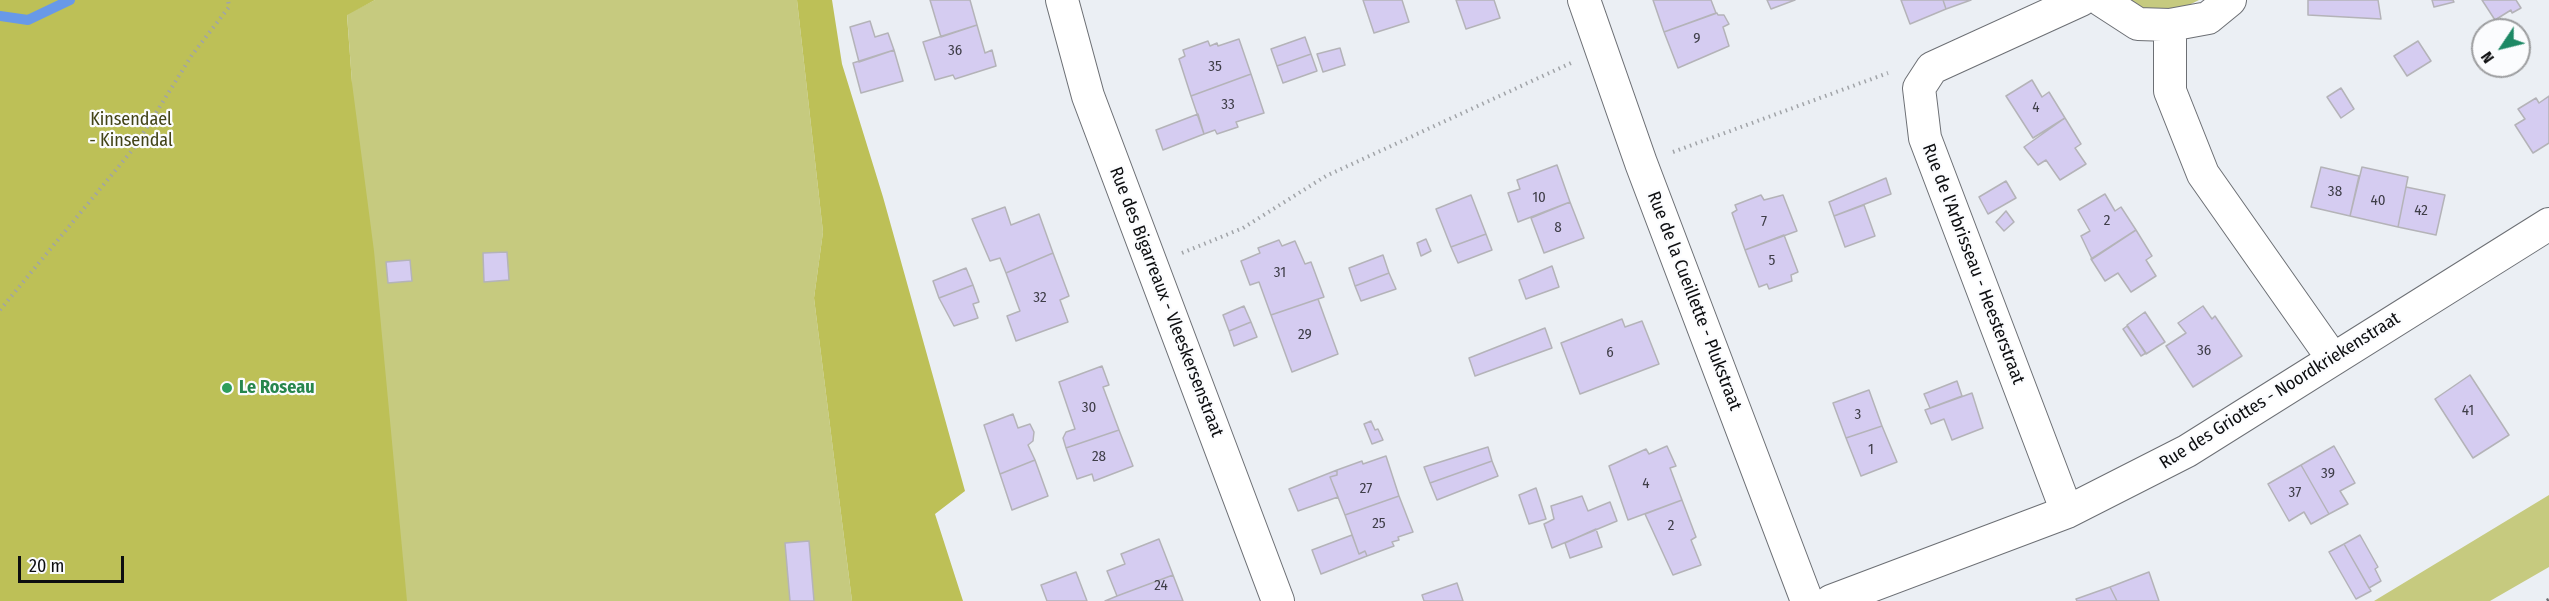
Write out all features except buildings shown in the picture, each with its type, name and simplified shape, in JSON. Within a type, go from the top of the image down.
[{"type":"street","name":"Rue des Bigarreaux - Vleeskersenstraat","points":[[1062,0],[1088,96],[1278,601]]},
{"type":"street","name":"Rue de la Cueillette - Plukstraat","points":[[1584,0],[1641,163],[1807,601]]},
{"type":"street","points":[[1932,68],[2081,0]]},
{"type":"street","points":[[2102,0],[2138,24],[2170,25],[2208,18],[2230,0]]},
{"type":"street","points":[[2170,25],[2170,91],[2204,174],[2333,359]]},
{"type":"street","name":"Rue de l'Arbrisseau - Heesterstraat","points":[[1932,68],[1918,88],[1925,138],[2067,512]]},
{"type":"street","name":"Rue des Griottes - Noordkriekenstraat","points":[[1831,601],[2067,512],[2187,451],[2549,224]]},
{"type":"path","points":[[0,310],[134,148],[192,55],[229,7],[228,0]]},
{"type":"path","points":[[1152,265],[1243,228],[1326,176],[1602,49]]},
{"type":"path","points":[[1641,163],[1888,73],[1932,68]]},
{"type":"green space","name":"Kinsendael - Kinsendal","points":[[0,0],[375,0],[347,15],[352,83],[374,251],[407,601],[0,601]]},
{"type":"green space","points":[[375,0],[797,0],[823,232],[814,298],[852,601],[0,601],[0,461],[352,83],[347,14]]},
{"type":"green space","points":[[797,0],[832,0],[842,64],[883,197],[965,491],[935,514],[963,601],[852,601],[814,298],[823,232]]},
{"type":"green space","points":[[2124,0],[2199,0],[2185,7],[2159,11],[2134,6]]},
{"type":"green space","points":[[2549,495],[2549,567],[2490,601],[2374,601]]},
{"type":"waterway","points":[[0,16],[28,20],[70,0]]},
{"type":"place","name":"Le Roseau","points":[[227,388]]}]
